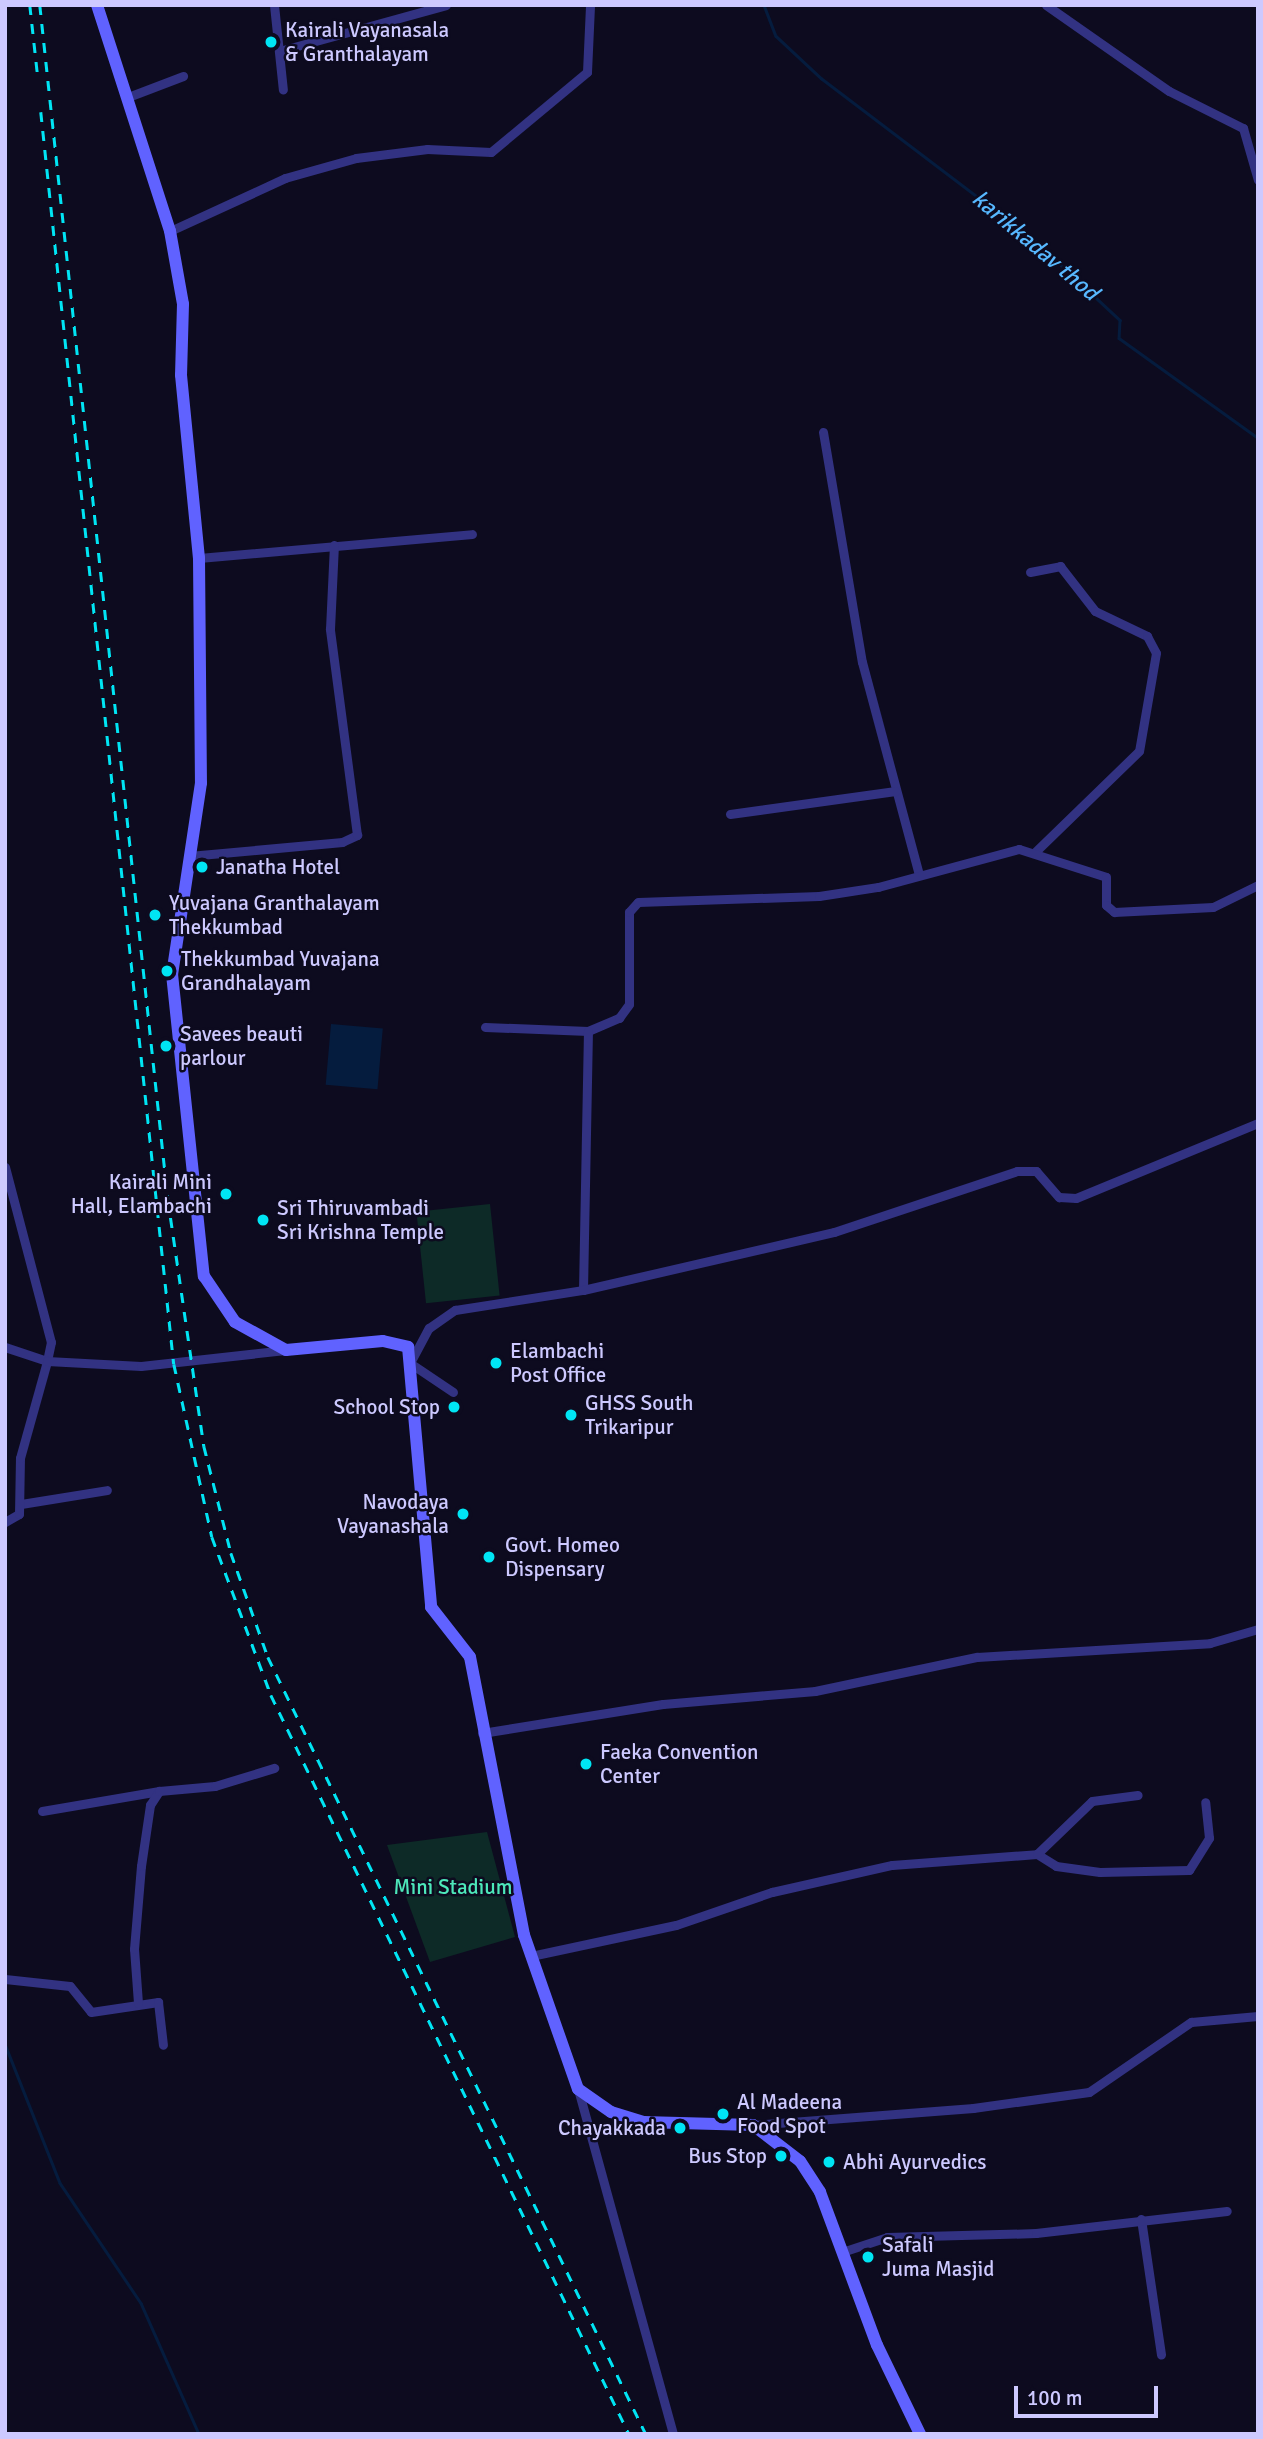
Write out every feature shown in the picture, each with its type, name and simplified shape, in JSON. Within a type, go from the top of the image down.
[{"type":"main road","points":[[97,5],[170,230],[183,304],[181,375],[199,558],[201,783],[172,974],[204,1276],[235,1322],[286,1350],[399,1342],[408,1347],[431,1607],[470,1657],[482,1733],[531,1956],[578,2089],[604,2109],[643,2122],[753,2125],[800,2161],[820,2192],[877,2345],[920,2434]]},
{"type":"street","points":[[274,5],[283,50],[284,90]]},
{"type":"street","points":[[283,50],[446,5]]},
{"type":"street","points":[[170,230],[285,178],[356,158],[427,149],[491,152],[587,72],[590,5]]},
{"type":"street","points":[[1046,5],[1169,91],[1243,128],[1258,180]]},
{"type":"street","points":[[128,97],[183,76]]},
{"type":"street","points":[[823,432],[862,662],[919,875]]},
{"type":"street","points":[[199,558],[472,534]]},
{"type":"street","points":[[188,856],[342,842],[357,835],[330,629],[334,545]]},
{"type":"street","points":[[1030,572],[1059,566],[1095,611],[1147,636],[1156,653],[1139,751],[1035,852]]},
{"type":"street","points":[[730,814],[895,791]]},
{"type":"street","points":[[485,1027],[588,1031],[619,1018],[629,1004],[629,912],[638,902],[819,896],[919,875],[1019,849],[1106,877],[1106,905],[1114,912],[1213,908],[1258,885]]},
{"type":"street","points":[[583,1290],[588,1031]]},
{"type":"street","points":[[453,1392],[410,1363],[429,1328],[455,1310],[583,1290],[834,1232],[1017,1171],[1036,1171],[1059,1197],[1076,1198],[1258,1123]]},
{"type":"street","points":[[5,1167],[19,1238],[50,1323],[47,1360],[20,1458],[19,1514],[5,1522]]},
{"type":"street","points":[[5,1347],[47,1360],[141,1366],[286,1350]]},
{"type":"street","points":[[21,1504],[107,1490]]},
{"type":"street","points":[[482,1733],[663,1704],[815,1691],[977,1657],[1210,1643],[1258,1629]]},
{"type":"street","points":[[42,1811],[159,1791],[215,1786],[274,1768]]},
{"type":"street","points":[[138,2003],[134,1949],[141,1866],[150,1805],[159,1791]]},
{"type":"street","points":[[1037,1854],[1092,1801],[1139,1795]]},
{"type":"street","points":[[531,1956],[676,1925],[772,1892],[892,1865],[1037,1854],[1056,1866],[1100,1872],[1189,1870],[1209,1838],[1205,1802]]},
{"type":"street","points":[[5,1979],[70,1986],[91,2012],[158,2002],[163,2045]]},
{"type":"street","points":[[753,2125],[973,2108],[1089,2092],[1191,2022],[1258,2016]]},
{"type":"street","points":[[578,2089],[673,2434]]},
{"type":"street","points":[[842,2252],[887,2237],[1037,2233],[1227,2211]]},
{"type":"street","points":[[1141,2219],[1161,2355]]},
{"type":"green space","points":[[490,1204],[500,1295],[426,1303],[416,1212]]},
{"type":"green space","name":"Mini Stadium","points":[[487,1832],[515,1937],[430,1962],[387,1845]]},
{"type":"water","points":[[331,1024],[383,1029],[377,1089],[326,1085]]},
{"type":"waterway","name":"karikkadav thod","points":[[764,5],[776,36],[821,78],[1033,239],[1120,320],[1119,338],[1258,438]]},
{"type":"waterway","points":[[5,2044],[60,2183],[141,2303],[199,2434]]},
{"type":"railway","points":[[30,5],[38,78]]},
{"type":"railway","points":[[40,5],[168,1199],[204,1446],[231,1553],[268,1657],[646,2434]]},
{"type":"railway","points":[[41,112],[174,1364],[212,1537],[271,1695],[629,2434]]},
{"type":"place","name":"Kairali Vayanasala & Granthalayam","points":[[271,42]]},
{"type":"place","name":"Janatha Hotel","points":[[202,867]]},
{"type":"place","name":"Yuvajana Granthalayam Thekkumbad","points":[[155,915]]},
{"type":"place","name":"Thekkumbad Yuvajana Grandhalayam","points":[[167,971]]},
{"type":"place","name":"Savees beauti parlour","points":[[166,1046]]},
{"type":"place","name":"Kairali Mini Hall, Elambachi","points":[[226,1194]]},
{"type":"place","name":"Sri Thiruvambadi Sri Krishna Temple","points":[[263,1220]]},
{"type":"place","name":"Elambachi Post Office","points":[[496,1363]]},
{"type":"place","name":"School Stop","points":[[454,1407]]},
{"type":"place","name":"GHSS South Trikaripur","points":[[571,1415]]},
{"type":"place","name":"Navodaya Vayanashala","points":[[463,1514]]},
{"type":"place","name":"Govt. Homeo Dispensary","points":[[489,1557]]},
{"type":"place","name":"Faeka Convention Center","points":[[586,1764]]},
{"type":"place","name":"Al Madeena Food Spot","points":[[723,2114]]},
{"type":"place","name":"Chayakkada","points":[[680,2128]]},
{"type":"place","name":"Bus Stop","points":[[781,2156]]},
{"type":"place","name":"Abhi Ayurvedics","points":[[829,2162]]},
{"type":"place","name":"Safali Juma Masjid","points":[[868,2257]]}]
